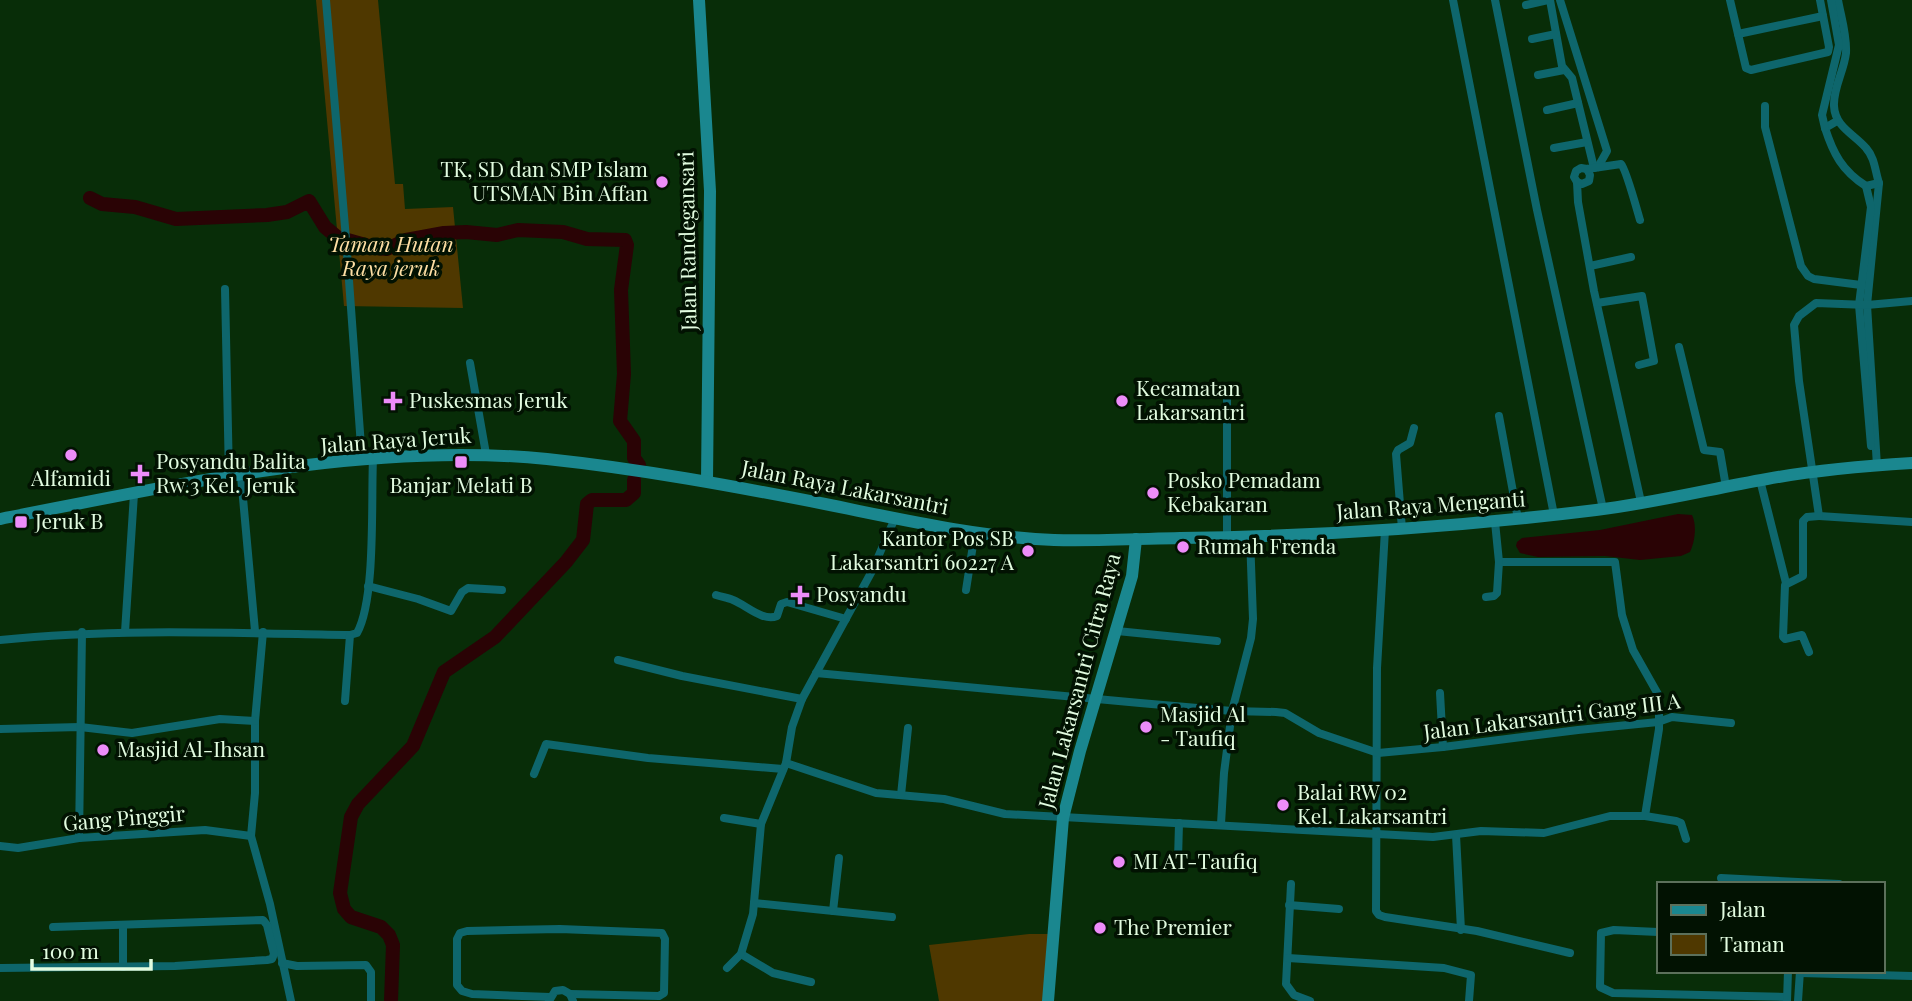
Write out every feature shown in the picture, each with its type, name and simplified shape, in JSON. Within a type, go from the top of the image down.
[{"type":"main road","name":"Jalan Randegansari","points":[[699,0],[710,191],[707,481]]},
{"type":"main road","name":"Jalan Raya Jeruk","points":[[0,519],[235,477],[368,459],[486,454],[547,459]]},
{"type":"main road","name":"Jalan Raya Lakarsantri","points":[[547,459],[707,481],[975,532],[1049,540],[1136,539]]},
{"type":"main road","name":"Jalan Raya Menganti","points":[[1136,539],[1250,537],[1495,522],[1602,509],[1813,472],[1912,463]]},
{"type":"main road","name":"Jalan Lakarsantri Citra Raya","points":[[1048,1001],[1063,817],[1132,576],[1136,539]]},
{"type":"street","points":[[0,640],[82,632],[350,635],[357,633],[362,624],[368,586],[368,459],[326,0]]},
{"type":"street","points":[[1453,0],[1554,515]]},
{"type":"street","points":[[1495,0],[1602,509]]},
{"type":"street","points":[[1526,5],[1549,0],[1564,70],[1572,78],[1593,168]]},
{"type":"street","points":[[1560,0],[1607,151],[1593,168]]},
{"type":"street","points":[[1730,0],[1746,68],[1751,70],[1828,52],[1820,0]]},
{"type":"street","points":[[1831,0],[1839,45],[1822,115],[1833,153],[1858,181],[1866,186],[1871,207],[1861,285],[1875,466]]},
{"type":"street","points":[[1838,0],[1846,39],[1846,56],[1834,107],[1837,121],[1867,149],[1878,172],[1879,183],[1863,305]]},
{"type":"street","points":[[1738,34],[1823,16]]},
{"type":"street","points":[[1532,39],[1556,34]]},
{"type":"street","points":[[1538,75],[1564,70]]},
{"type":"street","points":[[1547,110],[1578,103]]},
{"type":"street","points":[[1765,106],[1765,127],[1804,272],[1814,279],[1861,285]]},
{"type":"street","points":[[1825,128],[1837,121]]},
{"type":"street","points":[[1554,148],[1587,142]]},
{"type":"street","points":[[1640,220],[1630,194],[1625,167],[1620,164],[1581,168],[1576,171],[1574,177],[1597,303],[1641,502]]},
{"type":"street","points":[[1866,186],[1879,183]]},
{"type":"street","points":[[1590,266],[1631,257]]},
{"type":"street","points":[[225,289],[235,477],[259,632],[251,836],[291,1001]]},
{"type":"street","points":[[1597,303],[1642,296],[1654,361],[1639,365]]},
{"type":"street","points":[[1819,516],[1799,381],[1794,326],[1799,316],[1816,303],[1863,305],[1912,301]]},
{"type":"street","points":[[1679,347],[1704,450],[1709,453],[1720,452],[1726,487]]},
{"type":"street","points":[[470,363],[486,454]]},
{"type":"street","points":[[1227,400],[1227,538]]},
{"type":"street","points":[[1499,415],[1518,519]]},
{"type":"street","points":[[1402,529],[1396,454],[1410,443],[1414,428]]},
{"type":"street","points":[[1760,480],[1786,583],[1783,638],[1802,635],[1808,652]]},
{"type":"street","points":[[125,632],[134,494]]},
{"type":"street","points":[[1786,583],[1803,576],[1804,518],[1819,516],[1912,522]]},
{"type":"street","points":[[727,968],[741,954],[754,903],[761,824],[784,766],[792,727],[802,699],[872,571],[895,518]]},
{"type":"street","points":[[1486,597],[1497,593],[1499,562],[1495,522]]},
{"type":"street","points":[[1385,530],[1377,668],[1376,911],[1379,915],[1495,935],[1570,953]]},
{"type":"street","points":[[966,590],[975,532]]},
{"type":"street","points":[[1221,824],[1232,711],[1251,638],[1253,619],[1250,537]]},
{"type":"street","points":[[1499,562],[1615,562],[1622,615],[1633,650],[1659,696],[1645,816]]},
{"type":"street","points":[[368,586],[418,599],[449,611],[454,610],[462,592],[468,588],[502,590]]},
{"type":"street","points":[[716,595],[770,618],[774,618],[781,604],[787,602],[846,619]]},
{"type":"street","points":[[1117,631],[1217,641]]},
{"type":"street","points":[[79,838],[82,632]]},
{"type":"street","points":[[345,701],[350,635]]},
{"type":"street","points":[[618,660],[682,676],[802,699]]},
{"type":"street","points":[[816,673],[1232,711],[1285,713],[1319,733],[1378,752]]},
{"type":"street","points":[[1440,693],[1443,747]]},
{"type":"street","name":"Jalan Lakarsantri Gang III A","points":[[1378,752],[1658,722],[1678,716],[1731,723]]},
{"type":"street","points":[[0,729],[80,727],[132,733],[220,719],[255,721]]},
{"type":"street","points":[[901,795],[908,728]]},
{"type":"street","points":[[534,774],[546,744],[648,758],[784,766],[865,790],[944,799],[1005,814],[1413,836],[1456,835],[1481,831],[1545,833],[1611,816],[1645,816],[1681,823],[1686,839]]},
{"type":"street","points":[[724,818],[761,824]]},
{"type":"street","points":[[1178,860],[1179,823]]},
{"type":"street","name":"Gang Pinggir","points":[[0,846],[18,848],[79,838],[205,830],[251,836]]},
{"type":"street","points":[[1456,835],[1461,930]]},
{"type":"street","points":[[833,911],[839,858]]},
{"type":"street","points":[[1721,878],[1779,882]]},
{"type":"street","points":[[1291,884],[1286,984],[1294,995],[1310,1001]]},
{"type":"street","points":[[754,903],[892,917]]},
{"type":"street","points":[[1289,905],[1339,909]]},
{"type":"street","points":[[0,968],[123,967],[267,960],[272,959],[274,954],[267,925],[263,920],[53,927]]},
{"type":"street","points":[[123,967],[124,926]]},
{"type":"street","points":[[560,929],[662,933],[665,939],[664,993],[659,996],[571,997],[559,990],[550,999],[462,991],[457,985],[457,939],[460,933],[560,929]]},
{"type":"street","points":[[1657,932],[1614,930],[1601,933],[1600,987],[1613,993],[1787,999],[1788,973]]},
{"type":"street","points":[[741,954],[773,973],[811,982]]},
{"type":"street","points":[[1288,958],[1461,971],[1471,975],[1469,1001]]},
{"type":"street","points":[[282,963],[297,966],[366,965],[371,972],[371,1001]]},
{"type":"street","points":[[1798,1001],[1800,973]]},
{"type":"street","points":[[1828,973],[1912,976]]},
{"type":"green space","name":"Taman Hutan Raya jeruk","points":[[316,0],[378,0],[395,184],[403,184],[405,209],[453,207],[463,308],[344,306]]},
{"type":"green space","points":[[1050,934],[1045,1001],[939,1001],[929,945]]},
{"type":"shaded area","points":[[1678,514],[1692,515],[1695,528],[1690,552],[1681,556],[1640,560],[1605,556],[1538,557],[1520,553],[1516,546],[1522,538],[1600,530]]},
{"type":"waterway","points":[[90,198],[102,204],[135,207],[176,219],[267,215],[287,212],[309,201],[325,227],[337,237],[387,249],[406,240],[444,233],[497,235],[518,230],[563,232],[587,239],[625,240],[627,245],[621,290],[624,374],[620,421],[634,441],[634,458],[639,465],[638,471]]},
{"type":"waterway","points":[[391,1001],[393,945],[389,935],[381,927],[351,917],[344,909],[340,893],[351,817],[358,804],[413,746],[444,672],[495,637],[566,562],[583,540],[587,504],[592,500],[626,500],[634,493],[634,480]]},
{"type":"place","name":"TK, SD dan SMP Islam UTSMAN Bin Affan","points":[[662,182]]},
{"type":"place","name":"Puskesmas Jeruk","points":[[393,401]]},
{"type":"place","name":"Kecamatan Lakarsantri","points":[[1122,401]]},
{"type":"place","name":"Alfamidi","points":[[71,455]]},
{"type":"place","name":"Banjar Melati B","points":[[461,462]]},
{"type":"place","name":"Posyandu Balita Rw.3 Kel. Jeruk","points":[[140,474]]},
{"type":"place","name":"Posko Pemadam Kebakaran","points":[[1153,493]]},
{"type":"place","name":"Jeruk B","points":[[21,522]]},
{"type":"place","name":"Rumah Frenda","points":[[1183,547]]},
{"type":"place","name":"Kantor Pos SB Lakarsantri 60227 A","points":[[1028,551]]},
{"type":"place","name":"Posyandu","points":[[800,595]]},
{"type":"place","name":"Masjid Al - Taufiq","points":[[1146,727]]},
{"type":"place","name":"Masjid Al-Ihsan","points":[[103,750]]},
{"type":"place","name":"Balai RW 02 Kel. Lakarsantri","points":[[1283,805]]},
{"type":"place","name":"MI AT-Taufiq","points":[[1119,862]]},
{"type":"place","name":"The Premier","points":[[1100,928]]}]
